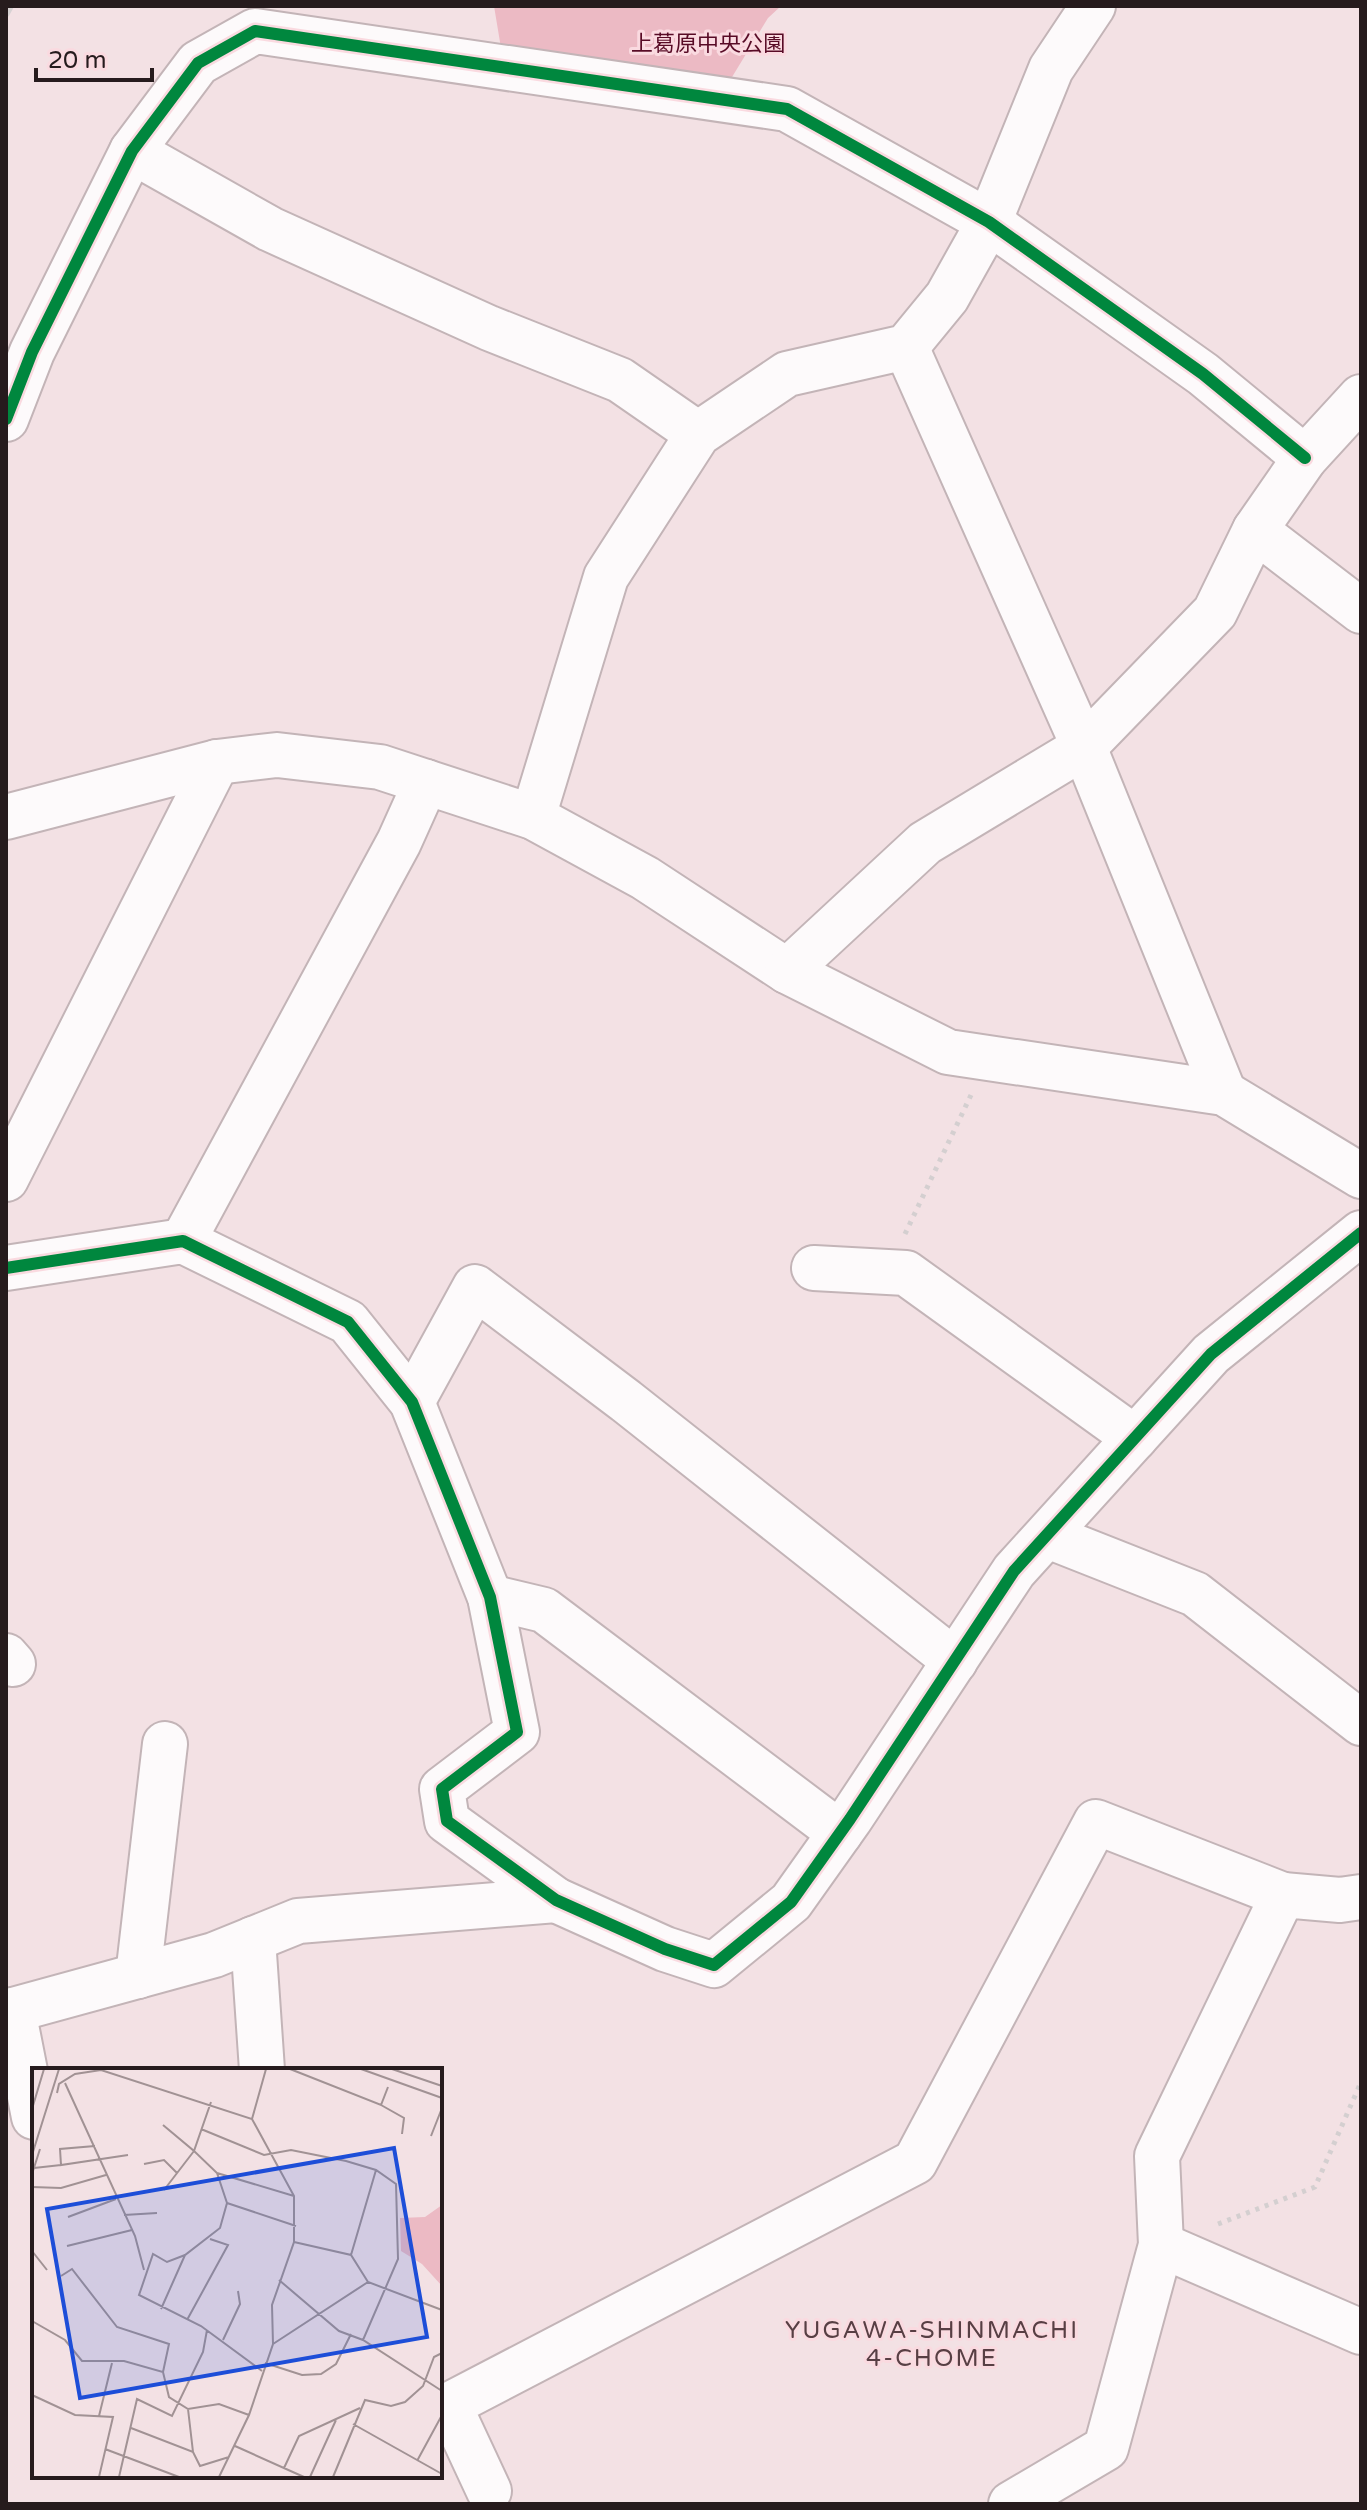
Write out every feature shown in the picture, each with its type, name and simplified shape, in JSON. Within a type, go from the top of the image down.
[{"type":"street","points":[[533,817],[606,577],[698,434],[787,374],[906,347],[947,297],[989,222],[1051,69],[1093,6]]},
{"type":"street","points":[[6,419],[32,352],[132,151],[198,63],[255,31],[787,109],[989,222],[1203,374],[1305,458]]},
{"type":"street","points":[[132,151],[270,229],[489,328],[620,380],[698,434]]},
{"type":"street","points":[[906,347],[1084,747],[1224,1093]]},
{"type":"street","points":[[787,971],[925,843],[1084,747],[1215,612],[1255,530],[1305,458],[1361,397]]},
{"type":"street","points":[[1255,530],[1361,611]]},
{"type":"street","points":[[6,817],[217,762],[277,755],[380,767],[533,817],[645,878],[787,971],[948,1052],[1224,1093],[1357,1165]]},
{"type":"street","points":[[6,1179],[217,762]]},
{"type":"street","points":[[183,1241],[399,842],[426,782]]},
{"type":"street","points":[[6,1268],[183,1241],[348,1322],[412,1402],[490,1597],[517,1732],[442,1789],[447,1821],[556,1900],[665,1949],[714,1965],[791,1902],[1014,1571],[1211,1354],[1361,1233]]},
{"type":"street","points":[[814,1268],[906,1273],[1135,1438]]},
{"type":"street","points":[[412,1402],[475,1287],[626,1401],[955,1661]]},
{"type":"street","points":[[1048,1536],[1195,1594],[1361,1723]]},
{"type":"street","points":[[490,1597],[544,1610],[840,1833]]},
{"type":"street","points":[[138,1976],[165,1744]]},
{"type":"street","points":[[489,2491],[449,2405],[915,2162],[1096,1822],[1283,1895],[1340,1900],[1361,1897]]},
{"type":"street","points":[[1011,2504],[1106,2448],[1161,2245],[1157,2156],[1283,1895]]},
{"type":"street","points":[[32,2108],[10,2011],[214,1955],[298,1921],[556,1900]]},
{"type":"street","points":[[253,1939],[262,2068]]},
{"type":"street","points":[[1161,2245],[1361,2332]]},
{"type":"path","points":[[906,1273],[899,1246],[988,1058]]},
{"type":"path","points":[[1161,2245],[1315,2187],[1361,2082]]},
{"type":"green space","name":"上葛原中央公園","points":[[494,6],[781,6],[768,18],[729,82],[501,48]]},
{"type":"railway","points":[[6,15],[11,6]]},
{"type":"cycle path","points":[[6,419],[32,352],[132,151],[198,63],[255,31],[787,109],[989,222],[1203,374],[1305,458]]},
{"type":"cycle path","points":[[6,1268],[183,1241],[348,1322],[412,1402],[490,1597],[517,1732],[442,1789],[447,1821],[556,1900],[665,1949],[714,1965],[791,1902],[850,1819],[1014,1571],[1211,1354],[1361,1233]]},
{"type":"district","name":"YUGAWA-SHINMACHI 4-CHOME","points":[[932,2344]]}]
